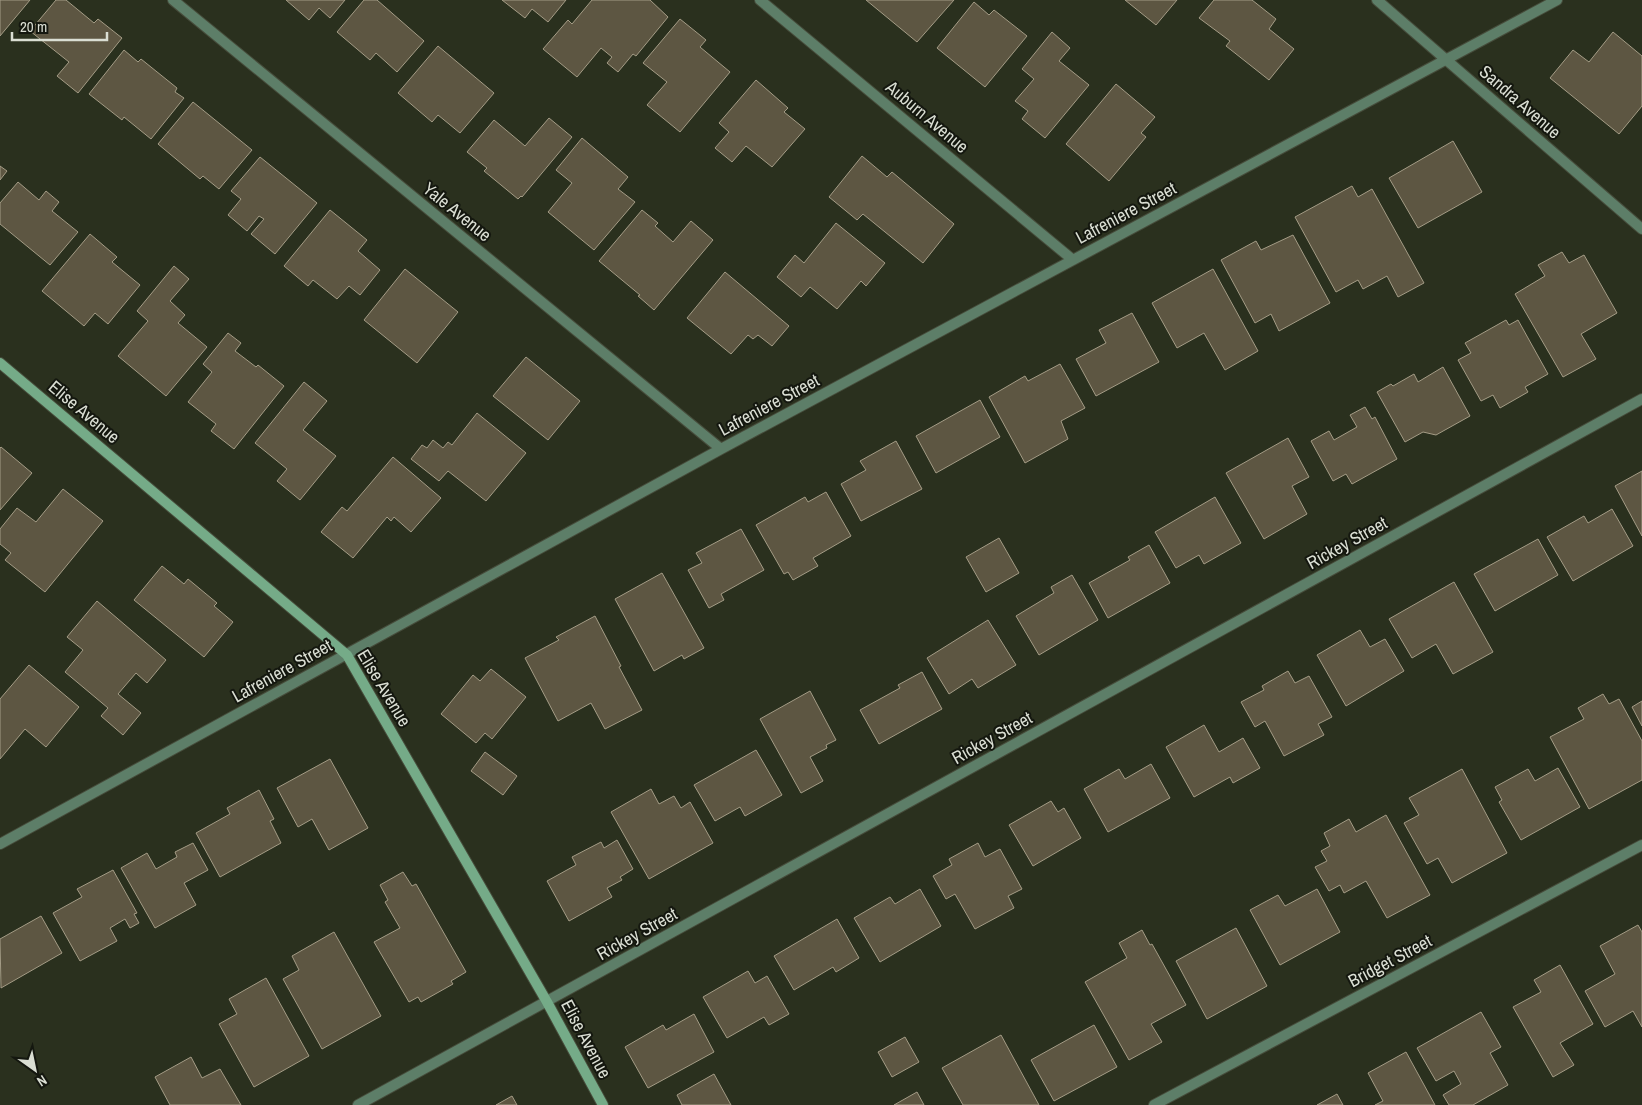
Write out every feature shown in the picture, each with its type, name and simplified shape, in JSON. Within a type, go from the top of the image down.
[{"type":"street","name":"Yale Avenue","points":[[173,0],[721,449]]},
{"type":"street","name":"Auburn Avenue","points":[[760,0],[1073,260]]},
{"type":"street","name":"Sandra Avenue","points":[[1377,0],[1642,229]]},
{"type":"street","name":"Lafreniere Street","points":[[0,844],[721,449],[1557,0]]},
{"type":"street","name":"Elise Avenue","points":[[0,363],[347,655],[547,1002],[603,1105]]},
{"type":"street","name":"Rickey Street","points":[[358,1105],[1642,400]]},
{"type":"street","name":"Bridget Street","points":[[1154,1105],[1642,845]]},
{"type":"building","points":[[0,0],[30,0],[0,36]]},
{"type":"building","points":[[56,0],[66,0],[94,23],[98,19],[122,38],[78,93],[57,76],[69,62],[30,31]]},
{"type":"building","points":[[286,0],[345,0],[330,18],[319,8],[309,20]]},
{"type":"building","points":[[364,0],[377,0],[424,41],[397,72],[376,53],[370,60],[337,32]]},
{"type":"building","points":[[502,0],[566,0],[548,22],[532,9],[525,18]]},
{"type":"building","points":[[592,0],[650,0],[668,17],[636,56],[633,54],[618,72],[607,63],[612,57],[601,48],[577,77],[543,49],[568,20],[572,24]]},
{"type":"building","points":[[866,0],[954,0],[917,42]]},
{"type":"building","points":[[1125,0],[1177,0],[1156,25]]},
{"type":"building","points":[[1214,0],[1252,0],[1276,19],[1269,29],[1294,49],[1269,80],[1226,46],[1230,41],[1199,18]]},
{"type":"building","points":[[974,2],[989,15],[994,10],[1027,36],[985,87],[937,48]]},
{"type":"building","points":[[680,19],[706,40],[700,47],[730,72],[680,132],[647,105],[667,82],[643,63]]},
{"type":"building","points":[[1052,32],[1070,48],[1059,61],[1089,85],[1045,138],[1022,119],[1028,111],[1015,101],[1034,79],[1022,69]]},
{"type":"building","points":[[1613,32],[1642,56],[1642,106],[1619,134],[1550,78],[1573,50],[1589,62]]},
{"type":"building","points":[[438,46],[494,93],[460,133],[438,115],[432,122],[398,93]]},
{"type":"building","points":[[124,50],[138,62],[141,59],[177,88],[175,92],[184,98],[151,139],[124,117],[122,120],[89,94]]},
{"type":"building","points":[[756,80],[788,108],[784,112],[805,129],[772,167],[746,146],[732,162],[715,148],[729,132],[719,123]]},
{"type":"building","points":[[1116,84],[1155,117],[1141,133],[1146,137],[1109,181],[1066,144]]},
{"type":"building","points":[[193,102],[252,150],[219,189],[203,176],[200,179],[158,144]]},
{"type":"building","points":[[549,118],[572,137],[522,197],[518,199],[484,171],[487,168],[467,152],[494,120],[525,146]]},
{"type":"building","points":[[582,138],[628,177],[618,189],[635,202],[594,250],[548,212],[572,183],[556,170]]},
{"type":"building","points":[[1453,141],[1482,192],[1418,228],[1389,178]]},
{"type":"building","points":[[862,156],[887,177],[892,172],[954,224],[923,263],[863,214],[857,220],[829,197]]},
{"type":"building","points":[[260,157],[317,203],[275,254],[251,234],[264,219],[259,216],[247,231],[228,215],[241,199],[231,191]]},
{"type":"building","points":[[0,166],[7,171],[0,180]]},
{"type":"building","points":[[18,182],[39,200],[46,191],[59,202],[52,211],[78,232],[50,265],[0,224],[0,203]]},
{"type":"building","points":[[1352,186],[1358,197],[1372,189],[1424,283],[1398,297],[1387,276],[1363,289],[1358,280],[1336,292],[1295,217]]},
{"type":"building","points":[[330,210],[367,240],[358,251],[380,270],[360,295],[349,286],[337,299],[313,280],[308,286],[284,266]]},
{"type":"building","points":[[642,210],[658,223],[655,226],[673,242],[691,221],[713,240],[654,310],[638,296],[640,295],[599,261]]},
{"type":"building","points":[[836,223],[885,263],[866,286],[861,281],[837,309],[810,287],[801,297],[777,277],[795,255],[804,263]]},
{"type":"building","points":[[90,234],[117,257],[112,262],[140,285],[108,324],[95,313],[84,326],[42,291]]},
{"type":"building","points":[[1293,235],[1330,303],[1279,331],[1271,314],[1255,323],[1221,260],[1256,241],[1261,250]]},
{"type":"building","points":[[1562,252],[1569,263],[1584,255],[1617,313],[1581,334],[1596,359],[1563,377],[1515,294],[1545,276],[1538,265]]},
{"type":"building","points":[[174,266],[189,279],[170,301],[185,315],[178,323],[207,347],[166,396],[118,356],[148,321],[137,311]]},
{"type":"building","points":[[405,269],[458,312],[417,363],[364,320]]},
{"type":"building","points":[[1213,269],[1258,351],[1225,370],[1204,333],[1177,348],[1152,303]]},
{"type":"building","points":[[725,272],[789,326],[772,346],[758,335],[753,339],[748,335],[731,354],[687,318]]},
{"type":"building","points":[[1132,313],[1159,362],[1096,396],[1076,359],[1106,343],[1099,330]]},
{"type":"building","points":[[1506,320],[1509,325],[1518,320],[1548,374],[1525,387],[1528,392],[1500,408],[1493,395],[1481,401],[1458,360],[1471,353],[1465,343]]},
{"type":"building","points":[[228,333],[241,343],[235,351],[256,367],[258,365],[284,386],[234,449],[211,431],[216,424],[188,402],[212,372],[203,364]]},
{"type":"building","points":[[526,357],[580,401],[548,440],[493,396]]},
{"type":"building","points":[[1060,364],[1085,408],[1061,421],[1068,439],[1025,463],[989,397],[1025,376],[1028,381]]},
{"type":"building","points":[[1443,367],[1470,416],[1436,435],[1423,432],[1405,442],[1377,392],[1391,384],[1393,386],[1414,374],[1418,382]]},
{"type":"building","points":[[304,382],[327,401],[303,430],[336,456],[300,500],[277,481],[287,469],[255,443]]},
{"type":"building","points":[[980,400],[1000,437],[936,473],[916,436]]},
{"type":"building","points":[[1365,407],[1372,419],[1375,417],[1397,459],[1352,484],[1346,474],[1333,481],[1311,441],[1329,431],[1334,440],[1357,427],[1350,415]]},
{"type":"building","points":[[477,413],[526,453],[486,501],[448,471],[439,481],[411,459],[422,445],[427,448],[433,440],[443,448],[448,442],[452,445]]},
{"type":"building","points":[[1288,438],[1309,477],[1292,486],[1307,514],[1264,539],[1226,473]]},
{"type":"building","points":[[896,441],[922,489],[861,521],[841,484],[866,470],[860,461]]},
{"type":"building","points":[[0,448],[32,473],[0,510]]},
{"type":"building","points":[[393,457],[441,498],[411,532],[394,517],[391,521],[387,517],[353,558],[321,532],[342,507],[347,511]]},
{"type":"building","points":[[1642,471],[1642,536],[1615,486]]},
{"type":"building","points":[[63,489],[103,521],[45,592],[5,560],[11,553],[0,544],[0,529],[17,508],[36,522]]},
{"type":"building","points":[[826,492],[851,536],[813,558],[818,566],[793,580],[788,572],[784,574],[756,525],[805,497],[808,502]]},
{"type":"building","points":[[1215,497],[1241,543],[1204,564],[1199,555],[1176,568],[1155,532]]},
{"type":"building","points":[[1612,509],[1633,546],[1573,581],[1547,537],[1584,516],[1588,523]]},
{"type":"building","points":[[741,529],[764,570],[721,594],[724,600],[709,608],[688,570],[702,563],[696,553]]},
{"type":"building","points":[[999,538],[1019,573],[986,592],[966,557]]},
{"type":"building","points":[[1538,539],[1558,575],[1495,611],[1474,574]]},
{"type":"building","points":[[1149,545],[1170,583],[1108,618],[1089,583],[1130,560],[1128,557]]},
{"type":"building","points":[[162,566],[184,584],[188,579],[217,603],[214,606],[233,622],[204,657],[134,600]]},
{"type":"building","points":[[662,573],[704,648],[684,659],[682,655],[654,671],[615,599]]},
{"type":"building","points":[[1072,575],[1098,620],[1039,655],[1016,616],[1054,593],[1051,587]]},
{"type":"building","points":[[1454,582],[1493,652],[1453,674],[1436,644],[1412,658],[1389,619]]},
{"type":"building","points":[[97,601],[166,660],[147,683],[136,673],[118,694],[141,713],[123,735],[101,716],[108,708],[65,672],[83,650],[67,637]]},
{"type":"building","points":[[595,616],[642,710],[605,729],[591,703],[558,721],[525,658],[559,640],[556,637]]},
{"type":"building","points":[[988,620],[1016,665],[978,688],[972,679],[949,694],[927,658]]},
{"type":"building","points":[[1360,630],[1370,647],[1385,639],[1404,671],[1346,706],[1317,655]]},
{"type":"building","points":[[29,665],[79,707],[46,747],[25,729],[0,759],[0,699]]},
{"type":"building","points":[[491,669],[526,697],[492,739],[485,733],[476,743],[441,714],[473,675],[480,681]]},
{"type":"building","points":[[1288,671],[1295,683],[1309,676],[1332,717],[1318,724],[1324,735],[1284,756],[1265,721],[1255,727],[1241,702],[1264,690],[1262,686]]},
{"type":"building","points":[[922,672],[942,709],[879,744],[860,710],[900,688],[898,685]]},
{"type":"building","points":[[810,691],[836,740],[826,745],[827,748],[810,757],[823,781],[801,793],[760,719]]},
{"type":"building","points":[[1603,694],[1609,704],[1619,699],[1642,741],[1642,780],[1589,809],[1550,737],[1584,719],[1578,708]]},
{"type":"building","points":[[1642,701],[1642,726],[1632,707]]},
{"type":"building","points":[[1204,725],[1219,752],[1243,738],[1260,768],[1233,783],[1230,777],[1194,797],[1166,747]]},
{"type":"building","points":[[756,750],[782,795],[745,816],[740,807],[715,821],[694,785]]},
{"type":"building","points":[[485,752],[517,776],[503,795],[471,771]]},
{"type":"building","points":[[330,759],[368,828],[329,850],[312,819],[298,827],[277,788]]},
{"type":"building","points":[[1151,764],[1170,798],[1108,832],[1084,789],[1119,769],[1125,779]]},
{"type":"building","points":[[1558,768],[1580,807],[1521,840],[1499,802],[1502,800],[1495,787],[1528,769],[1535,781]]},
{"type":"building","points":[[1462,769],[1507,853],[1452,883],[1438,858],[1427,864],[1404,823],[1419,815],[1409,798]]},
{"type":"building","points":[[651,789],[659,804],[674,796],[681,808],[690,802],[713,843],[649,879],[611,812]]},
{"type":"building","points":[[259,790],[274,819],[270,821],[281,843],[220,877],[196,833],[230,814],[227,808]]},
{"type":"building","points":[[1051,801],[1058,812],[1064,808],[1081,838],[1033,866],[1009,825]]},
{"type":"building","points":[[1386,815],[1430,895],[1387,918],[1366,881],[1344,893],[1340,885],[1329,891],[1315,867],[1327,861],[1321,851],[1330,846],[1324,833],[1349,819],[1356,832]]},
{"type":"building","points":[[617,840],[633,869],[620,877],[622,880],[607,888],[612,897],[569,921],[547,881],[576,865],[572,857],[601,842],[604,848]]},
{"type":"building","points":[[193,843],[208,870],[184,883],[196,905],[155,928],[121,868],[147,853],[156,869],[177,857],[175,852]]},
{"type":"building","points":[[978,843],[985,857],[1000,849],[1022,889],[1008,896],[1014,908],[975,929],[955,894],[946,899],[933,876],[952,865],[949,859]]},
{"type":"building","points":[[113,870],[137,913],[134,914],[139,923],[130,928],[125,919],[110,928],[117,941],[80,961],[53,913],[82,897],[77,889]]},
{"type":"building","points":[[403,872],[412,886],[416,884],[466,972],[451,981],[453,984],[421,1002],[418,997],[409,1002],[374,942],[400,928],[385,902],[388,900],[380,885]]},
{"type":"building","points":[[920,889],[941,926],[880,962],[854,918],[890,897],[895,904]]},
{"type":"building","points":[[1317,889],[1340,932],[1280,965],[1250,910],[1278,895],[1285,906]]},
{"type":"building","points":[[41,916],[62,953],[1,988],[0,939]]},
{"type":"building","points":[[837,919],[859,958],[836,972],[833,967],[794,990],[774,956]]},
{"type":"building","points":[[1638,925],[1642,932],[1642,1027],[1633,1011],[1605,1027],[1585,991],[1615,974],[1600,946]]},
{"type":"building","points":[[1236,928],[1267,986],[1207,1019],[1176,961]]},
{"type":"building","points":[[1142,930],[1150,945],[1152,944],[1186,1005],[1151,1024],[1162,1042],[1129,1060],[1085,982],[1127,958],[1119,943]]},
{"type":"building","points":[[334,932],[381,1016],[322,1049],[283,979],[299,970],[292,956]]},
{"type":"building","points":[[1560,965],[1593,1024],[1560,1043],[1574,1065],[1553,1077],[1513,1007],[1541,992],[1534,980]]},
{"type":"building","points":[[748,971],[755,983],[767,976],[789,1014],[769,1025],[764,1017],[727,1038],[703,997]]},
{"type":"building","points":[[266,978],[309,1056],[254,1087],[219,1024],[237,1014],[229,999]]},
{"type":"building","points":[[1481,1012],[1501,1047],[1490,1053],[1508,1085],[1473,1105],[1449,1105],[1443,1095],[1461,1084],[1454,1071],[1436,1081],[1417,1048]]},
{"type":"building","points":[[694,1014],[714,1052],[648,1088],[625,1047],[663,1025],[666,1030]]},
{"type":"building","points":[[1094,1025],[1117,1067],[1054,1101],[1031,1060]]},
{"type":"building","points":[[1001,1035],[1039,1105],[963,1105],[942,1068]]},
{"type":"building","points":[[905,1037],[919,1062],[892,1077],[878,1052]]},
{"type":"building","points":[[1406,1052],[1435,1105],[1375,1105],[1383,1101],[1368,1073]]},
{"type":"building","points":[[191,1057],[202,1078],[220,1069],[241,1105],[170,1105],[155,1077]]},
{"type":"building","points":[[714,1074],[731,1105],[682,1105],[677,1095]]},
{"type":"building","points":[[917,1092],[924,1105],[894,1105]]},
{"type":"building","points":[[1337,1094],[1343,1105],[1317,1105]]},
{"type":"building","points":[[512,1096],[517,1105],[496,1105]]}]
